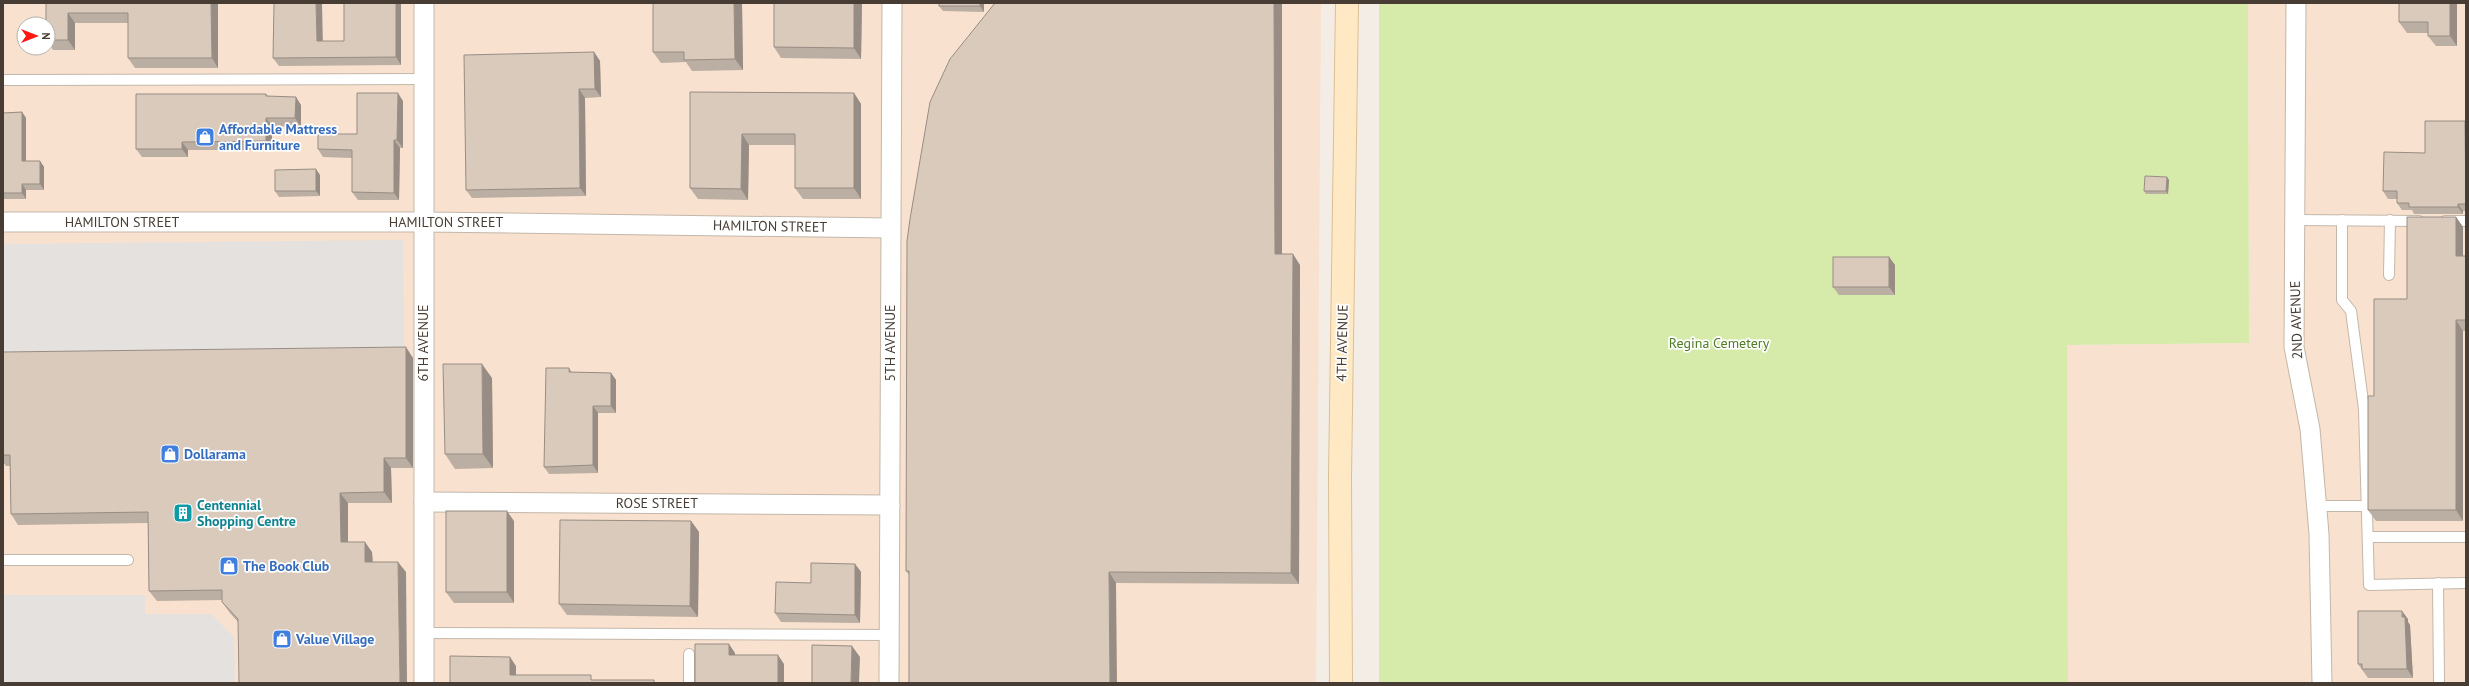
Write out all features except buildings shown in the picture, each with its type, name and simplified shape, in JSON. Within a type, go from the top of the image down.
[{"type":"main road","name":"4TH AVENUE","points":[[1341,683],[1340,477],[1347,3]]},
{"type":"street","name":"6TH AVENUE","points":[[424,3],[424,683]]},
{"type":"street","name":"5TH AVENUE","points":[[889,683],[892,3]]},
{"type":"street","name":"2ND AVENUE","points":[[2296,3],[2294,347],[2310,429],[2317,506],[2322,683]]},
{"type":"street","name":"HAMILTON STREET","points":[[3,222],[424,222],[890,228]]},
{"type":"street","name":"ROSE STREET","points":[[424,502],[890,505]]},
{"type":"lane","points":[[3,80],[424,79]]},
{"type":"lane","points":[[2295,220],[2466,221]]},
{"type":"lane","points":[[2342,220],[2342,300],[2351,311],[2364,409],[2365,506],[2368,537],[2369,585],[2466,583]]},
{"type":"lane","points":[[2389,275],[2390,220]]},
{"type":"lane","points":[[2317,506],[2365,506]]},
{"type":"lane","points":[[2368,537],[2466,537]]},
{"type":"lane","points":[[3,560],[128,560]]},
{"type":"lane","points":[[2438,583],[2439,683]]},
{"type":"lane","points":[[424,633],[890,635]]},
{"type":"lane","points":[[689,654],[689,683]]},
{"type":"shaded area","points":[[3,3],[1321,3],[1316,683],[3,683]]},
{"type":"shaded area","points":[[2248,3],[2466,3],[2466,683],[2068,683],[2067,345],[2249,343]]},
{"type":"shaded area","points":[[403,240],[404,354],[3,358],[3,244]]},
{"type":"shaded area","points":[[3,595],[145,595],[145,614],[211,614],[234,637],[235,683],[3,683]]},
{"type":"green space","name":"Regina Cemetery","points":[[1379,3],[2248,3],[2249,343],[2067,345],[2068,683],[1379,683]]},
{"type":"place","name":"Affordable Mattress and Furniture","points":[[205,137]]},
{"type":"place","name":"Dollarama","points":[[170,454]]},
{"type":"place","name":"Centennial Shopping Centre","points":[[183,513]]},
{"type":"place","name":"The Book Club","points":[[229,566]]},
{"type":"place","name":"Value Village","points":[[282,639]]}]
